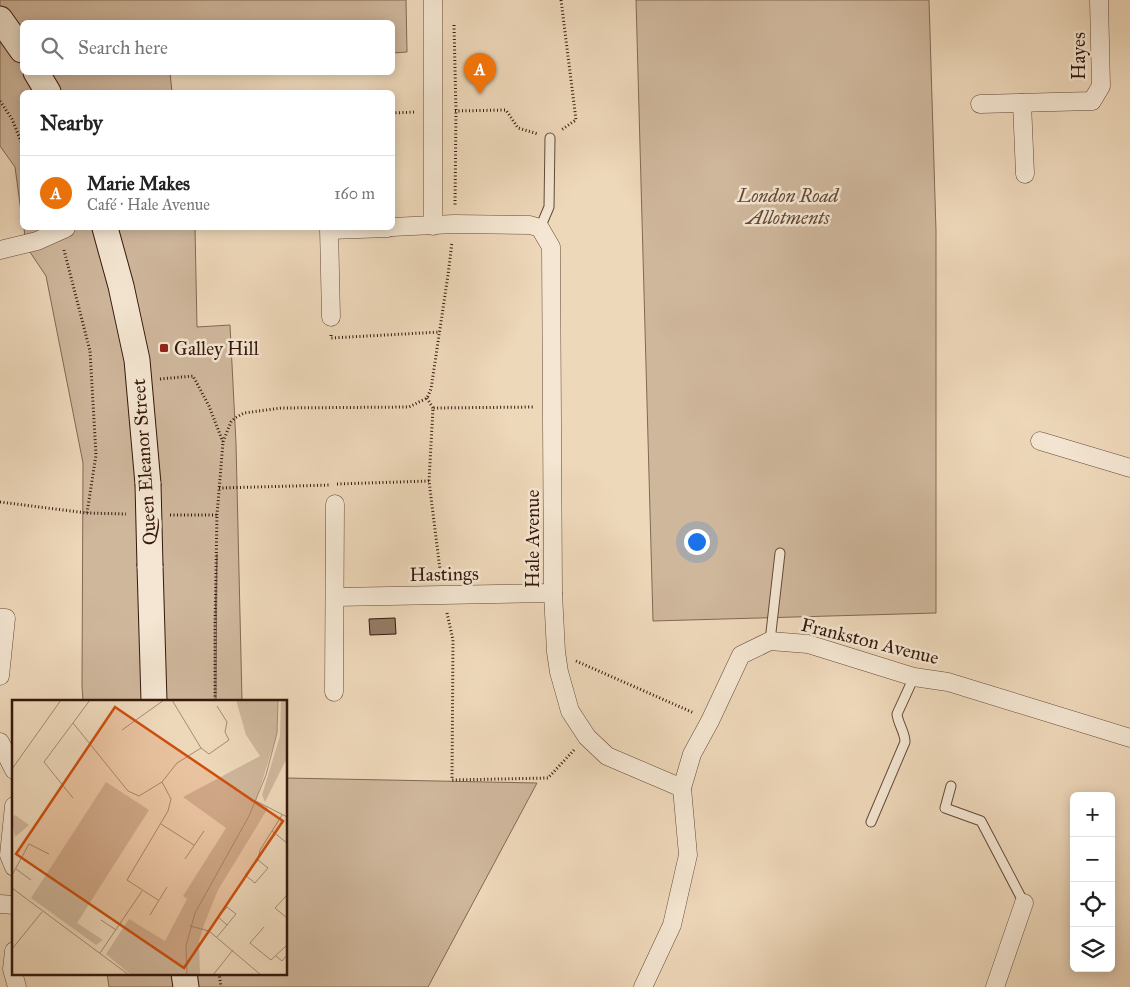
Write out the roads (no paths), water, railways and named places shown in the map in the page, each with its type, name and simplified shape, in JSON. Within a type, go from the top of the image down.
[{"type":"street","points":[[433,0],[433,226]]},
{"type":"street","name":"Hayes","points":[[980,104],[1092,100],[1101,86],[1099,0]]},
{"type":"street","points":[[0,18],[20,47]]},
{"type":"street","points":[[38,75],[47,90]]},
{"type":"street","points":[[1022,103],[1025,174]]},
{"type":"street","points":[[395,227],[454,224],[530,225],[540,228]]},
{"type":"street","name":"Hale Avenue","points":[[540,228],[551,247],[553,593],[559,672],[570,711],[586,737],[607,756],[682,788]]},
{"type":"street","points":[[0,250],[37,241],[60,230]]},
{"type":"street","name":"Queen Eleanor Street","points":[[106,230],[121,286],[137,360],[148,484],[154,700]]},
{"type":"street","points":[[329,230],[331,317]]},
{"type":"street","points":[[1040,441],[1130,468]]},
{"type":"street","points":[[334,692],[335,504]]},
{"type":"street","name":"Hastings","points":[[335,597],[553,593]]},
{"type":"street","points":[[0,618],[6,618],[0,676]]},
{"type":"street","points":[[643,987],[672,925],[688,855],[682,788],[692,754],[741,655],[770,641]]},
{"type":"street","name":"Frankston Avenue","points":[[770,641],[808,644],[914,677],[948,682],[1130,738]]},
{"type":"street","points":[[0,742],[12,766]]},
{"type":"street","points":[[12,822],[8,855],[12,863]]},
{"type":"street","points":[[996,987],[1024,903]]},
{"type":"street","points":[[13,974],[16,987]]},
{"type":"street","points":[[184,974],[186,987]]},
{"type":"lane","points":[[540,228],[549,207],[550,138]]},
{"type":"lane","points":[[770,641],[780,553]]},
{"type":"lane","points":[[871,822],[904,742],[897,714],[914,677]]},
{"type":"lane","points":[[951,786],[945,808],[981,821],[1024,903]]},
{"type":"place","name":"Marie Makes","points":[[480,94]]},
{"type":"place","name":"Galley Hill","points":[[164,348]]},
{"type":"park label","name":"London Road Allotments","points":[[788,206]]}]
